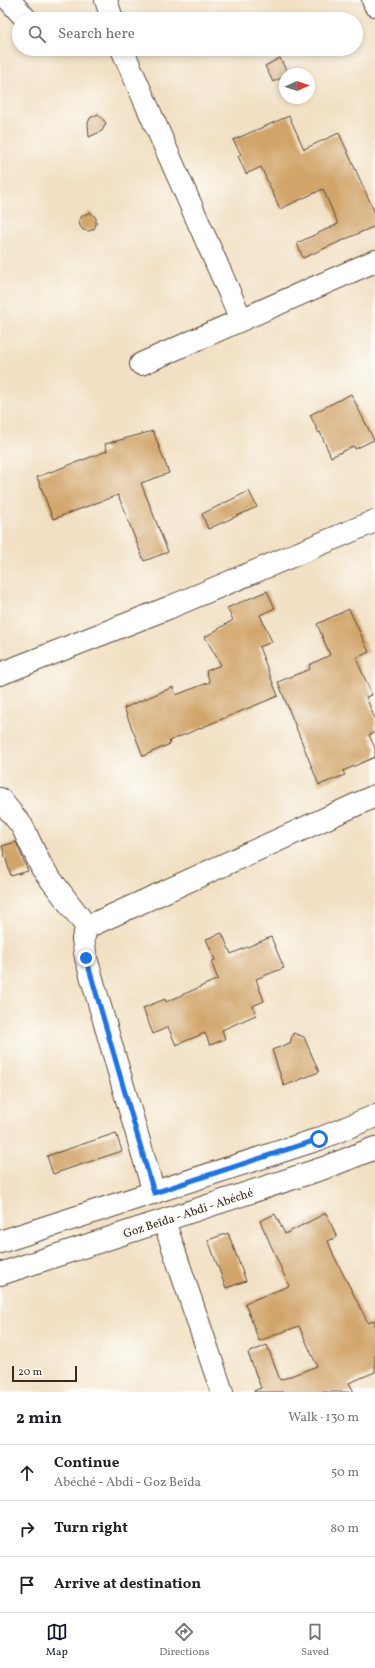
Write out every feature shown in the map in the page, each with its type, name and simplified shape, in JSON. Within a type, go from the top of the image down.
[{"type":"street","points":[[9,0],[20,12]]},
{"type":"street","points":[[106,0],[110,12]]},
{"type":"street","points":[[373,0],[375,5]]},
{"type":"street","points":[[125,56],[241,319]]},
{"type":"street","points":[[141,364],[375,261]]},
{"type":"street","points":[[0,674],[175,605],[375,521]]},
{"type":"street","points":[[154,1193],[86,958],[83,939],[88,927],[375,796]]},
{"type":"street","points":[[0,799],[22,826],[42,868],[88,927]]},
{"type":"street","points":[[0,1242],[319,1139],[375,1116]]},
{"type":"street","name":"Goz Beïda - Abdi - Abéché","points":[[0,1274],[327,1167],[375,1148]]},
{"type":"street","points":[[164,1221],[222,1392]]},
{"type":"building","points":[[280,58],[285,68],[279,68],[279,79],[273,82],[265,66]]},
{"type":"building","points":[[98,114],[106,123],[102,131],[89,137],[88,123],[90,118]]},
{"type":"building","points":[[289,116],[304,149],[339,133],[375,213],[375,226],[303,258],[297,243],[338,224],[323,189],[280,209],[261,167],[246,174],[238,156],[241,154],[233,140]]},
{"type":"building","points":[[90,212],[96,218],[96,224],[94,229],[89,231],[83,230],[80,226],[79,220],[82,216]]},
{"type":"building","points":[[351,394],[374,440],[355,449],[354,446],[331,457],[320,432],[319,433],[310,415]]},
{"type":"building","points":[[153,431],[169,473],[141,483],[168,552],[144,561],[118,495],[53,519],[37,477],[107,451],[105,444]]},
{"type":"building","points":[[249,491],[257,507],[208,529],[202,514]]},
{"type":"building","points":[[267,591],[275,608],[260,615],[272,642],[259,647],[278,696],[169,741],[170,744],[143,756],[124,708],[173,687],[176,695],[210,682],[206,671],[221,665],[205,637],[233,620],[227,608]]},
{"type":"building","points":[[349,609],[369,652],[356,658],[372,695],[366,697],[375,719],[375,732],[369,735],[375,748],[375,757],[343,771],[345,775],[319,785],[278,682],[310,669],[309,665],[330,655],[317,624]]},
{"type":"building","points":[[16,842],[28,871],[11,876],[2,846]]},
{"type":"building","points":[[222,933],[231,954],[271,937],[284,968],[256,979],[264,1001],[253,1006],[256,1015],[222,1030],[225,1039],[210,1045],[205,1033],[176,1045],[168,1027],[153,1034],[143,1008],[165,999],[166,1002],[218,979],[211,962],[215,960],[206,939]]},
{"type":"building","points":[[293,1033],[304,1037],[319,1072],[284,1086],[272,1050],[290,1043]]},
{"type":"building","points":[[116,1133],[122,1151],[53,1174],[47,1156]]},
{"type":"building","points":[[326,1213],[337,1237],[328,1241],[334,1256],[368,1323],[375,1320],[375,1372],[349,1383],[354,1392],[254,1392],[261,1388],[248,1353],[267,1345],[280,1380],[317,1366],[299,1326],[259,1341],[245,1303],[289,1286],[260,1221],[275,1214],[285,1234]]},
{"type":"building","points":[[228,1233],[246,1281],[226,1288],[208,1240]]},
{"type":"route","points":[[86,958],[154,1193],[319,1139]]}]
